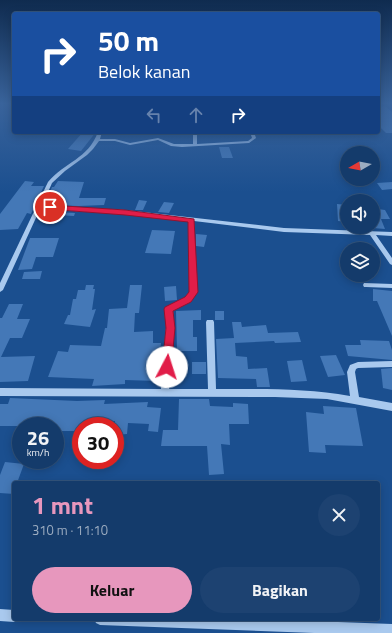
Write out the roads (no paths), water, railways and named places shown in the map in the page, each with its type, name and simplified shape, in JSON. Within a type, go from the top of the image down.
[{"type":"street","points":[[0,290],[45,191],[54,178],[92,149],[98,140],[100,134]]},
{"type":"street","points":[[195,134],[195,146]]},
{"type":"street","points":[[98,140],[115,140],[130,144],[158,139],[173,145],[195,146],[249,142],[254,138],[253,134]]},
{"type":"street","points":[[38,207],[118,212],[284,230],[340,232]]},
{"type":"street","points":[[165,393],[170,328],[169,309],[188,299],[193,292],[191,220]]},
{"type":"street","points":[[380,233],[392,234]]},
{"type":"street","points":[[373,234],[392,263]]},
{"type":"street","points":[[366,285],[392,286]]},
{"type":"street","points":[[210,322],[212,393]]},
{"type":"street","points":[[356,400],[351,372],[352,367],[358,365],[392,364]]},
{"type":"street","points":[[0,392],[304,394],[327,395],[392,407]]},
{"type":"street","points":[[0,615],[12,616]]},
{"type":"street","points":[[153,621],[392,630]]}]
